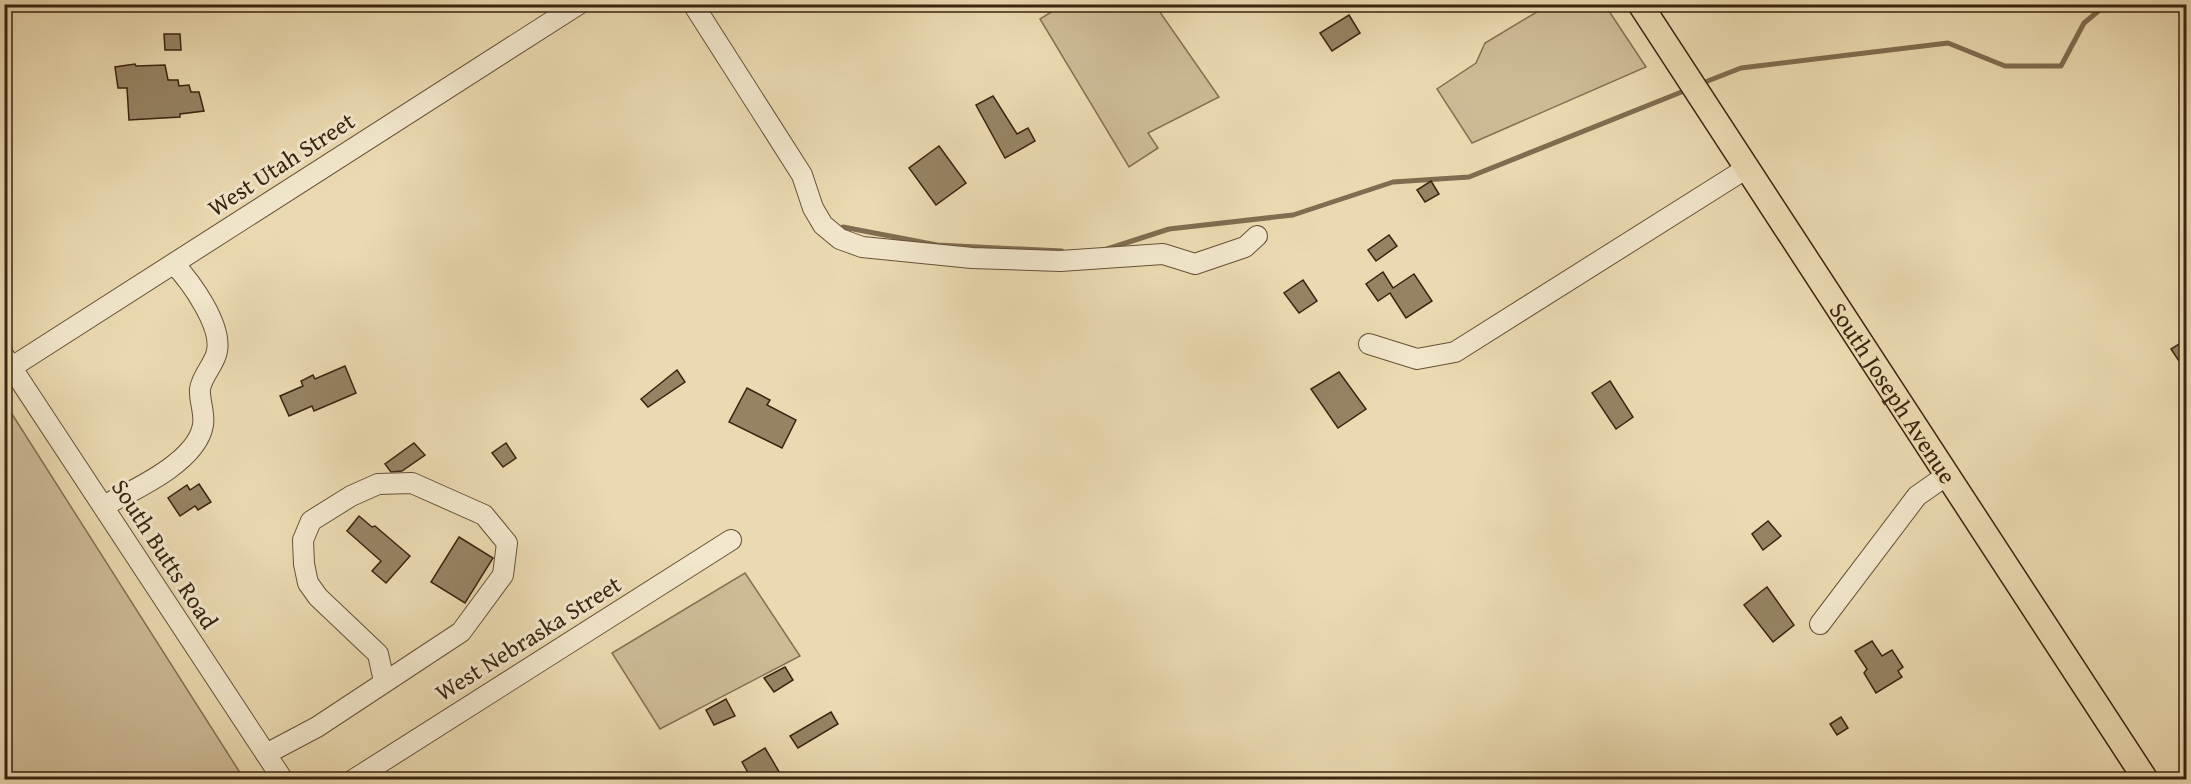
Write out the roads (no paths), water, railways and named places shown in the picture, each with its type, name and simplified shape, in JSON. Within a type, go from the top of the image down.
[{"type":"main road","name":"South Joseph Avenue","points":[[1649,9],[1747,168],[2146,780]]},
{"type":"street","name":"West Utah Street","points":[[8,362],[174,264],[579,4]]},
{"type":"street","points":[[693,4],[802,175],[813,208],[824,225],[840,239],[862,247],[972,258],[1060,261],[1163,254],[1195,264],[1245,247],[1257,236]]},
{"type":"street","points":[[1369,344],[1417,359],[1455,352],[1747,168]]},
{"type":"street","points":[[103,506],[158,476],[175,463],[197,444],[204,424],[200,388],[217,354],[218,339],[193,285],[174,264]]},
{"type":"street","name":"South Butts Road","points":[[8,362],[283,780]]},
{"type":"street","points":[[1820,624],[1917,496],[1947,474]]},
{"type":"street","points":[[266,754],[317,728],[384,681],[461,632],[503,575],[507,543],[484,515],[412,483],[378,484],[351,496],[311,521],[303,540],[308,583],[318,597],[378,654],[384,681]]},
{"type":"street","name":"West Nebraska Street","points":[[353,780],[730,540]]},
{"type":"waterway","points":[[1700,84],[1741,68],[1948,43],[2005,66],[2061,66],[2084,23],[2107,4]]},
{"type":"waterway","points":[[1104,250],[1169,229],[1293,215],[1393,182],[1469,177],[1689,89]]},
{"type":"waterway","points":[[843,227],[937,245],[1062,251]]}]
